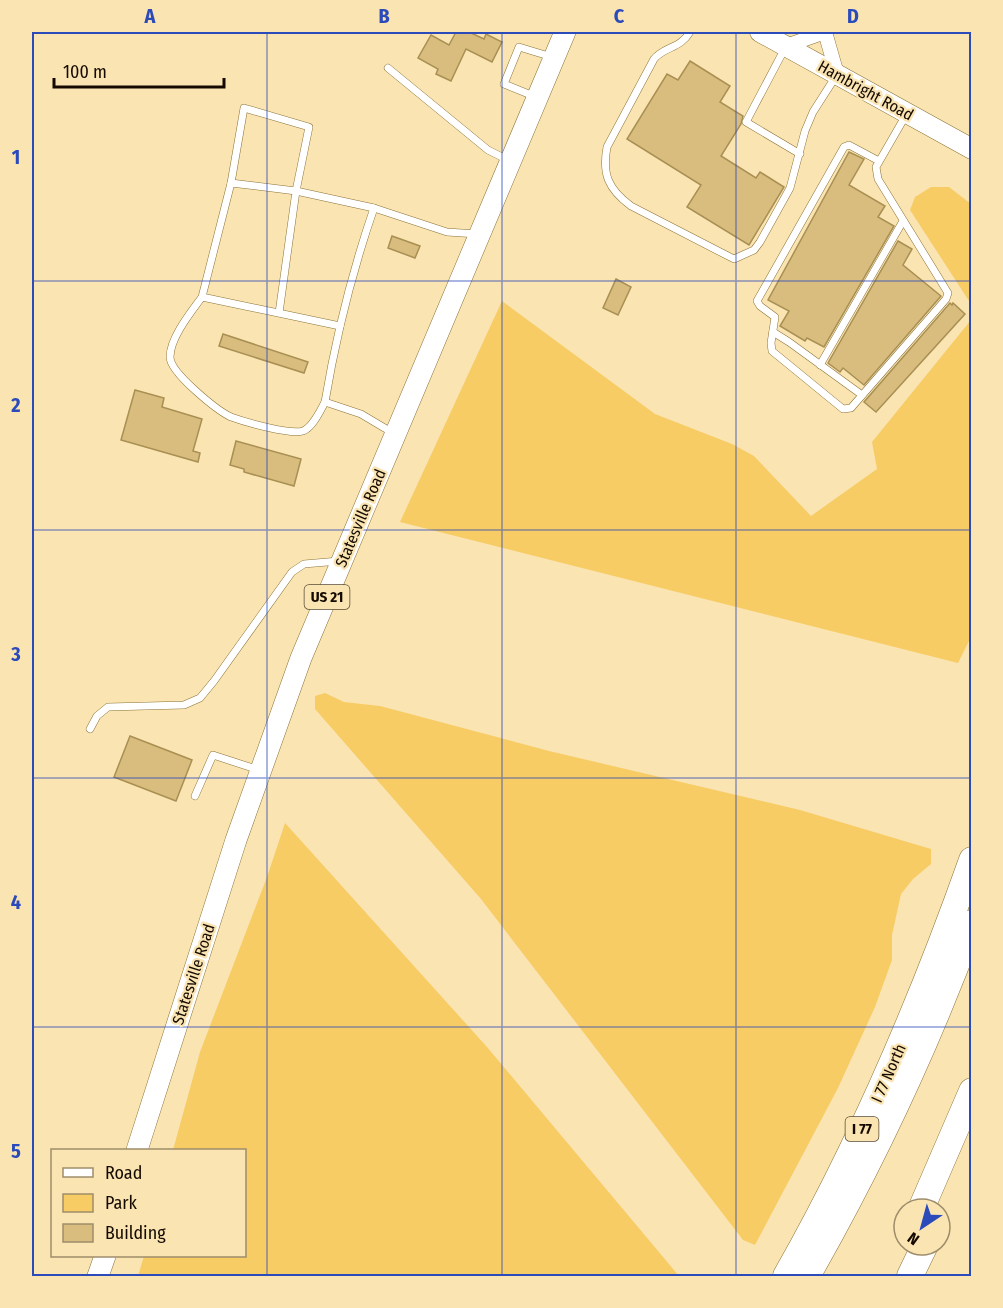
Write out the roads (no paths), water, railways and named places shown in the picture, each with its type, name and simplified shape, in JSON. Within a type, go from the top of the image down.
[{"type":"highway","name":"I 77 North","points":[[786,1276],[832,1192],[880,1090],[928,976],[972,860]]},
{"type":"highway","name":"I 77","points":[[807,1276],[898,1098],[972,923]]},
{"type":"highway","points":[[898,1098],[972,960]]},
{"type":"highway","points":[[928,1197],[967,1126],[972,1081]]},
{"type":"highway","points":[[944,1197],[967,1126],[972,1091]]},
{"type":"highway","points":[[890,1276],[899,1257]]},
{"type":"highway","points":[[910,1276],[919,1257]]},
{"type":"main road","name":"Statesville Road","points":[[137,1149],[236,840],[301,658],[565,32]]},
{"type":"main road","name":"Hambright Road","points":[[760,32],[972,149]]},
{"type":"main road","points":[[98,1276],[105,1257]]},
{"type":"street","points":[[786,46],[825,32],[837,74]]},
{"type":"lane","points":[[690,32],[680,44],[658,53],[654,59],[607,147],[606,173],[619,197],[631,206],[734,259],[754,250],[760,242],[790,188],[805,131],[813,112],[837,74]]},
{"type":"lane","points":[[786,46],[746,122],[800,154]]},
{"type":"lane","points":[[537,97],[504,84],[519,47],[554,57]]},
{"type":"lane","points":[[388,68],[488,150],[510,162]]},
{"type":"lane","points":[[279,313],[296,191],[309,127],[244,108],[231,183],[202,297],[182,325],[170,358],[173,368],[184,381],[230,416],[288,432],[301,431],[306,429],[325,402],[340,326],[358,256],[374,208]]},
{"type":"lane","points":[[879,161],[849,145],[844,147],[757,301],[775,317],[772,351],[843,409],[850,408],[862,395],[946,299],[948,293],[878,179],[876,167],[907,113]]},
{"type":"lane","points":[[231,183],[296,191],[374,208],[447,232],[480,234]]},
{"type":"lane","points":[[820,365],[903,221]]},
{"type":"lane","points":[[202,297],[340,326]]},
{"type":"lane","points":[[773,332],[862,395]]},
{"type":"lane","points":[[325,402],[361,414],[395,435]]},
{"type":"lane","points":[[90,729],[97,716],[108,707],[184,705],[200,698],[292,572],[304,564],[342,561]]},
{"type":"lane","points":[[195,796],[213,755],[260,771]]}]
